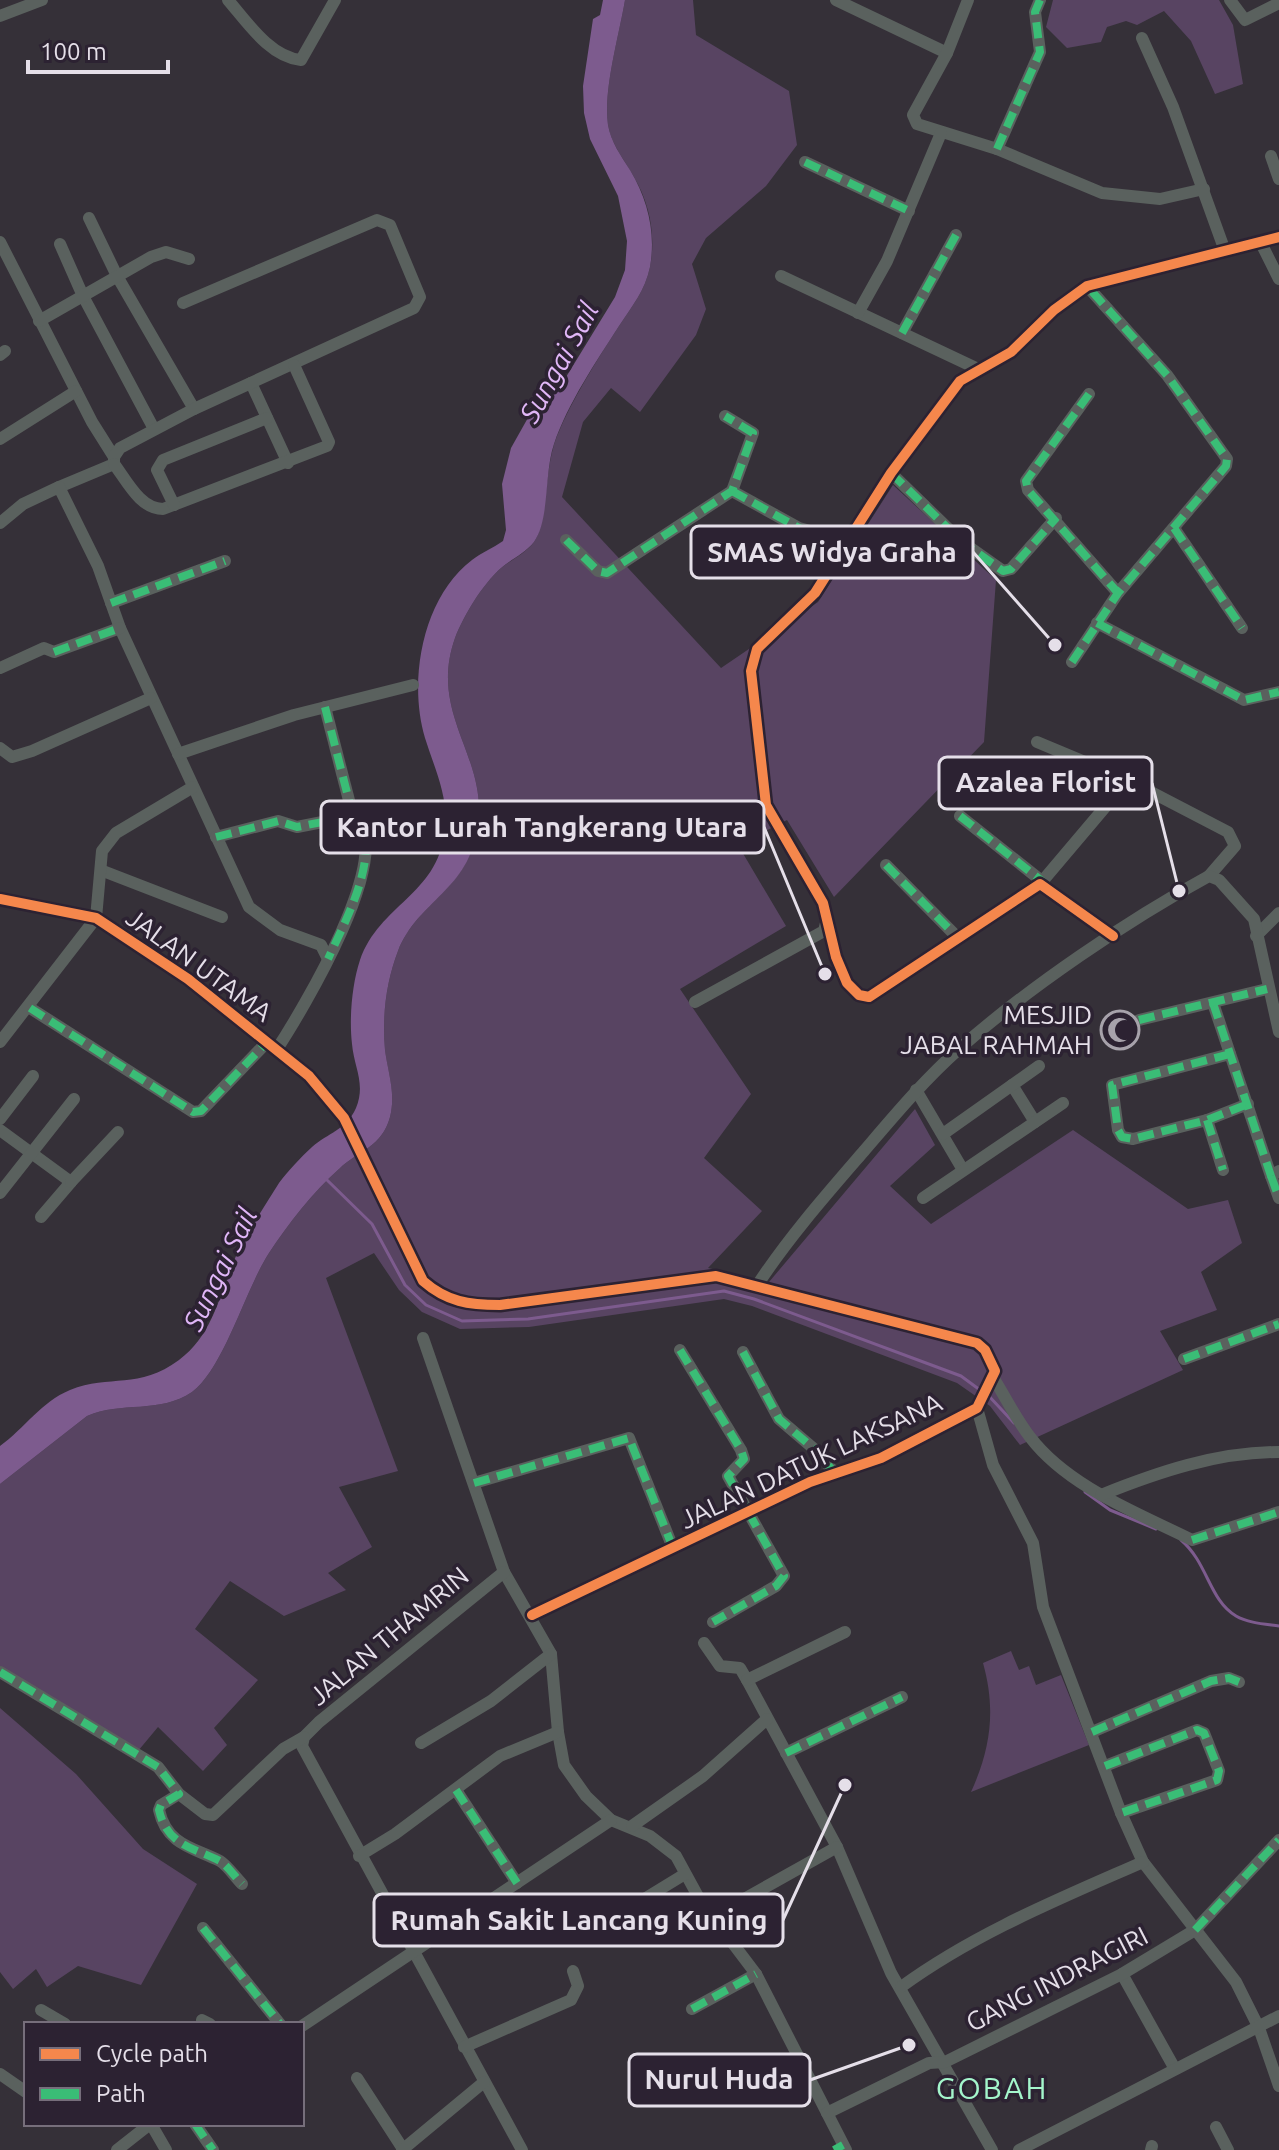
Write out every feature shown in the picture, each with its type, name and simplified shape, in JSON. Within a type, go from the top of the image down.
[{"type":"street","points":[[0,16],[42,0]]},
{"type":"street","points":[[228,0],[270,45],[296,60],[304,58],[335,0]]},
{"type":"street","points":[[836,0],[947,53]]},
{"type":"street","points":[[968,0],[947,53],[913,115],[917,124],[997,149],[1102,193],[1160,199],[1204,189]]},
{"type":"street","points":[[997,149],[1040,52],[1035,12],[1040,0]]},
{"type":"street","points":[[1230,0],[1245,20],[1279,3]]},
{"type":"street","points":[[1142,38],[1173,107],[1225,251]]},
{"type":"street","points":[[858,313],[909,211],[941,133]]},
{"type":"street","points":[[1271,156],[1279,179]]},
{"type":"street","points":[[805,162],[909,211]]},
{"type":"street","points":[[89,218],[117,276],[194,409]]},
{"type":"street","points":[[0,523],[23,504],[114,461],[120,448],[154,429],[419,304],[420,297],[385,220],[363,225],[183,303]]},
{"type":"street","points":[[902,333],[956,235]]},
{"type":"street","points":[[1128,780],[1042,883],[869,997],[859,995],[847,983],[818,893],[766,805],[751,671],[757,649],[815,593],[891,473],[955,385],[1011,352],[1054,310],[1087,286],[1279,237]]},
{"type":"street","points":[[0,242],[114,461],[152,509],[174,505],[288,463],[320,450],[329,442],[294,365]]},
{"type":"street","points":[[1261,243],[1279,279]]},
{"type":"street","points":[[60,244],[83,296],[154,429]]},
{"type":"street","points":[[39,321],[162,252],[189,259]]},
{"type":"street","points":[[781,276],[978,369]]},
{"type":"street","points":[[1072,662],[1118,593],[1226,466],[1227,459],[1167,375],[1087,286]]},
{"type":"street","points":[[251,383],[288,463]]},
{"type":"street","points":[[0,439],[76,391]]},
{"type":"street","points":[[1089,394],[1026,481],[1028,490],[1056,518],[1118,593]]},
{"type":"street","points":[[566,540],[598,571],[607,573],[732,491],[753,433],[725,416]]},
{"type":"street","points":[[174,505],[157,470],[163,460],[267,418]]},
{"type":"street","points":[[891,473],[962,542],[1003,571],[1011,569],[1056,518]]},
{"type":"street","points":[[59,487],[98,566],[120,628],[151,698],[249,907],[280,930],[321,945],[328,959]]},
{"type":"street","points":[[732,491],[799,528],[847,541]]},
{"type":"street","points":[[1174,528],[1242,628]]},
{"type":"street","points":[[111,603],[225,561]]},
{"type":"street","points":[[1097,623],[1244,700],[1279,692]]},
{"type":"street","points":[[0,668],[44,648],[54,652],[120,628]]},
{"type":"street","points":[[178,754],[325,707],[413,685]]},
{"type":"street","points":[[0,748],[12,757],[32,751],[151,698]]},
{"type":"street","points":[[30,1008],[193,1112],[201,1111],[273,1045],[307,1003],[353,901],[367,853],[361,824],[353,816],[325,707]]},
{"type":"street","points":[[1037,742],[1128,780],[1228,832],[1235,846],[1209,876],[1113,936],[1008,1008],[958,1049],[916,1090],[786,1242],[758,1284],[977,1343],[991,1359],[991,1384],[977,1407],[993,1465],[1033,1543],[1040,1567],[1043,1607],[1121,1813],[1143,1862],[1227,1968],[1259,2028],[1279,2086]]},
{"type":"street","points":[[0,1042],[30,1008],[96,918],[103,871],[102,851],[116,833],[193,787]]},
{"type":"street","points":[[216,837],[278,821],[297,827],[353,816]]},
{"type":"street","points":[[960,816],[1113,936]]},
{"type":"street","points":[[886,865],[958,938]]},
{"type":"street","points":[[103,871],[222,917]]},
{"type":"street","points":[[1209,876],[1219,880],[1254,919],[1267,989],[1279,1032]]},
{"type":"street","name":"JALAN UTAMA","points":[[0,899],[96,918],[188,979],[273,1045],[332,1100],[365,1156],[423,1281],[453,1300],[468,1305],[500,1305],[716,1276],[758,1284]]},
{"type":"street","points":[[1256,936],[1279,913]]},
{"type":"street","points":[[695,1002],[824,931],[827,919]]},
{"type":"street","points":[[1139,1020],[1267,989]]},
{"type":"street","points":[[1213,1003],[1275,1173],[1279,1198]]},
{"type":"street","points":[[1230,1054],[1112,1085],[1118,1130],[1122,1137],[1133,1139],[1207,1120],[1248,1104]]},
{"type":"street","points":[[943,1134],[1039,1066]]},
{"type":"street","points":[[0,1119],[33,1076]]},
{"type":"street","points":[[1012,1085],[1035,1122]]},
{"type":"street","points":[[916,1090],[963,1170]]},
{"type":"street","points":[[0,1193],[74,1099]]},
{"type":"street","points":[[923,1198],[1063,1103]]},
{"type":"street","points":[[1207,1120],[1223,1170]]},
{"type":"street","points":[[0,1130],[33,1151],[71,1182]]},
{"type":"street","points":[[41,1217],[118,1132]]},
{"type":"street","points":[[1184,1359],[1279,1324]]},
{"type":"street","points":[[423,1338],[504,1572],[532,1615],[551,1654],[564,1765],[586,1796],[611,1820],[632,1826],[665,1845],[676,1856],[712,1917],[756,1974],[827,2113],[841,2148]]},
{"type":"street","points":[[680,1350],[744,1456],[728,1476],[784,1576],[783,1581],[713,1622]]},
{"type":"street","points":[[743,1352],[779,1419],[813,1448],[834,1472]]},
{"type":"street","points":[[991,1384],[1031,1438],[1101,1495],[1192,1540],[1279,1512]]},
{"type":"street","name":"JALAN DATUK LAKSANA","points":[[532,1615],[747,1511],[834,1472],[881,1458],[977,1407]]},
{"type":"street","points":[[474,1483],[629,1438],[673,1548]]},
{"type":"street","points":[[1101,1495],[1159,1471],[1203,1461],[1279,1452]]},
{"type":"street","name":"JALAN THAMRIN","points":[[0,1672],[158,1767],[179,1794],[205,1814],[213,1815],[283,1749],[304,1737],[504,1572]]},
{"type":"street","points":[[747,1680],[845,1632]]},
{"type":"street","points":[[704,1643],[720,1666],[740,1668],[747,1680],[837,1847],[901,1987],[992,2150]]},
{"type":"street","points":[[421,1743],[491,1701],[551,1654]]},
{"type":"street","points":[[1092,1732],[1211,1681],[1229,1678],[1239,1682]]},
{"type":"street","points":[[786,1753],[902,1697]]},
{"type":"street","points":[[632,1826],[703,1776],[767,1719]]},
{"type":"street","points":[[1105,1766],[1197,1730],[1204,1733],[1219,1771],[1217,1780],[1121,1813]]},
{"type":"street","points":[[359,1856],[500,1756],[558,1732]]},
{"type":"street","name":"JALAN THAMRIN","points":[[304,1737],[302,1746],[359,1856],[522,2150]]},
{"type":"street","points":[[456,1790],[517,1883]]},
{"type":"street","points":[[179,1794],[159,1810],[171,1833],[190,1850],[221,1862],[242,1884]]},
{"type":"street","points":[[304,2025],[611,1820]]},
{"type":"street","name":"GANG INDRAGIRI","points":[[827,2113],[929,2063],[945,2062],[1122,1974],[1195,1930],[1279,1840]]},
{"type":"street","points":[[712,1917],[837,1847]]},
{"type":"street","points":[[901,1987],[938,1959],[1008,1922],[1143,1862]]},
{"type":"street","points":[[582,1937],[685,1874]]},
{"type":"street","points":[[203,1928],[278,2022]]},
{"type":"street","points":[[464,2047],[571,2000],[578,1986],[573,1971]]},
{"type":"street","points":[[692,2009],[756,1974]]},
{"type":"street","points":[[1122,1974],[1175,2069]]},
{"type":"street","points":[[41,2010],[62,2022]]},
{"type":"street","points":[[1019,2150],[1279,2016]]},
{"type":"street","points":[[0,2074],[24,2091]]},
{"type":"street","points":[[357,2078],[402,2150],[484,2082]]},
{"type":"street","points":[[117,2150],[147,2126]]},
{"type":"street","points":[[151,2126],[166,2150]]},
{"type":"street","points":[[196,2126],[213,2150]]},
{"type":"street","points":[[1216,2127],[1228,2150]]},
{"type":"shaded area","name":"Sungai Sail","points":[[603,0],[625,0],[610,80],[608,125],[646,205],[652,242],[650,267],[638,298],[583,383],[560,429],[551,456],[545,509],[534,542],[487,583],[468,610],[455,638],[449,665],[449,690],[475,778],[479,801],[478,826],[465,866],[407,934],[394,963],[384,1025],[392,1100],[386,1127],[376,1142],[329,1178],[284,1231],[260,1269],[224,1347],[204,1381],[192,1392],[167,1403],[113,1409],[87,1416],[0,1484],[0,1446],[50,1401],[85,1385],[151,1375],[191,1350],[208,1326],[241,1247],[279,1183],[312,1147],[347,1121],[356,1108],[360,1083],[352,1044],[351,1012],[360,960],[380,925],[431,871],[440,854],[445,832],[443,795],[420,716],[418,691],[423,642],[441,596],[455,576],[472,560],[503,541],[506,530],[502,484],[511,448],[529,416],[563,382],[615,297],[625,270],[627,241],[618,196],[590,139],[584,113],[583,86],[593,19],[600,15]]},
{"type":"shaded area","points":[[625,0],[693,0],[696,35],[789,91],[797,145],[766,186],[706,238],[692,264],[706,309],[696,335],[640,412],[611,388],[583,422],[562,497],[721,668],[818,602],[893,485],[996,580],[984,742],[834,897],[787,820],[738,845],[786,926],[680,989],[751,1094],[704,1158],[762,1211],[708,1268],[769,1282],[915,1109],[935,1145],[890,1186],[931,1224],[1073,1130],[1188,1209],[1228,1200],[1242,1243],[1201,1272],[1217,1310],[1160,1331],[1183,1370],[1020,1445],[990,1406],[957,1383],[752,1306],[724,1299],[529,1327],[460,1329],[422,1312],[399,1290],[374,1253],[326,1278],[398,1471],[339,1487],[372,1547],[328,1573],[346,1590],[284,1616],[230,1581],[195,1629],[258,1680],[214,1728],[227,1745],[203,1771],[158,1727],[138,1751],[0,1666],[0,1484],[87,1416],[113,1409],[167,1403],[192,1392],[204,1381],[224,1347],[260,1269],[284,1231],[329,1178],[376,1142],[386,1127],[392,1100],[384,1025],[394,963],[407,934],[465,865],[478,826],[479,801],[475,778],[449,690],[449,665],[455,638],[468,610],[487,583],[534,542],[542,521],[557,436],[585,380],[641,291],[650,267],[652,232],[648,209],[640,187],[615,146],[608,125],[610,80]]},
{"type":"shaded area","points":[[1053,0],[1219,0],[1233,25],[1243,84],[1215,94],[1191,41],[1164,11],[1137,25],[1126,21],[1107,27],[1101,42],[1067,48],[1046,27]]},
{"type":"shaded area","points":[[1011,1651],[1019,1670],[1029,1666],[1036,1685],[1061,1675],[1089,1745],[971,1792],[983,1760],[989,1728],[989,1696],[983,1663]]},
{"type":"shaded area","points":[[0,1708],[76,1774],[143,1849],[197,1884],[141,1985],[78,1966],[47,1987],[36,1969],[13,1989],[0,1972]]},
{"type":"waterway","points":[[327,1180],[372,1224],[405,1285],[426,1305],[462,1321],[528,1319],[724,1291],[754,1299],[961,1376],[980,1390]]},
{"type":"waterway","points":[[987,1394],[1014,1423]]},
{"type":"waterway","points":[[1085,1492],[1110,1510],[1156,1529]]},
{"type":"waterway","points":[[1181,1540],[1197,1559],[1227,1609],[1246,1620],[1279,1626]]},
{"type":"marked path","points":[[997,149],[1040,52],[1035,12],[1040,0]]},
{"type":"marked path","points":[[805,162],[909,211]]},
{"type":"marked path","points":[[902,333],[956,235]]},
{"type":"marked path","points":[[1072,662],[1118,593],[1226,466],[1227,459],[1167,375],[1087,286]]},
{"type":"marked path","points":[[1089,394],[1026,481],[1028,490],[1118,593]]},
{"type":"marked path","points":[[566,540],[598,571],[607,573],[732,491],[753,433],[725,416]]},
{"type":"marked path","points":[[891,473],[962,542],[1003,571],[1011,569],[1056,518]]},
{"type":"marked path","points":[[732,491],[799,528],[847,541]]},
{"type":"marked path","points":[[1174,528],[1242,628]]},
{"type":"marked path","points":[[111,603],[225,561]]},
{"type":"marked path","points":[[1097,623],[1244,700],[1279,692]]},
{"type":"marked path","points":[[54,652],[120,628]]},
{"type":"marked path","points":[[325,707],[353,816]]},
{"type":"marked path","points":[[216,837],[278,821],[297,827],[353,816],[358,819],[366,851],[363,870],[351,909],[328,959]]},
{"type":"marked path","points":[[960,816],[1043,882]]},
{"type":"marked path","points":[[886,865],[958,938]]},
{"type":"marked path","points":[[1139,1020],[1267,989]]},
{"type":"marked path","points":[[1213,1003],[1271,1176],[1279,1171]]},
{"type":"marked path","points":[[30,1008],[193,1112],[201,1111],[268,1041]]},
{"type":"marked path","points":[[1230,1054],[1112,1085],[1118,1130],[1122,1137],[1133,1139],[1207,1120],[1248,1104]]},
{"type":"marked path","points":[[1207,1120],[1223,1170]]},
{"type":"marked path","points":[[1271,1176],[1279,1198]]},
{"type":"marked path","points":[[1184,1359],[1279,1324]]},
{"type":"marked path","points":[[680,1350],[741,1450],[744,1459],[728,1476],[784,1576],[776,1586],[713,1622]]},
{"type":"marked path","points":[[743,1352],[779,1419],[813,1448],[834,1472]]},
{"type":"marked path","points":[[474,1483],[629,1438],[673,1548]]},
{"type":"marked path","points":[[1192,1540],[1279,1512]]},
{"type":"marked path","points":[[0,1672],[158,1767],[179,1794],[161,1805],[159,1810],[168,1831],[183,1844],[220,1861],[242,1884]]},
{"type":"marked path","points":[[1092,1732],[1211,1681],[1229,1678],[1239,1682]]},
{"type":"marked path","points":[[786,1753],[902,1697]]},
{"type":"marked path","points":[[1105,1766],[1197,1730],[1204,1733],[1219,1771],[1217,1780],[1121,1813]]},
{"type":"marked path","points":[[456,1790],[517,1883]]},
{"type":"marked path","points":[[1195,1930],[1279,1840]]},
{"type":"marked path","points":[[203,1928],[278,2022]]},
{"type":"marked path","points":[[692,2009],[756,1974]]},
{"type":"marked path","points":[[196,2126],[213,2150]]},
{"type":"marked path","points":[[834,2150],[843,2145]]},
{"type":"cycle path","points":[[1113,936],[1040,884],[869,997],[859,995],[847,983],[836,957],[823,903],[766,805],[751,671],[757,649],[815,593],[891,473],[960,381],[1011,352],[1054,310],[1087,286],[1279,237]]},
{"type":"cycle path","points":[[0,899],[96,918],[188,979],[309,1076],[344,1118],[423,1281],[441,1294],[468,1303],[500,1305],[716,1276],[977,1343],[985,1350],[995,1371],[977,1408],[881,1458],[810,1482],[532,1615]]},
{"type":"place","name":"SMAS Widya Graha","points":[[1055,645]]},
{"type":"place","name":"Azalea Florist","points":[[1179,891]]},
{"type":"place","name":"Kantor Lurah Tangkerang Utara","points":[[825,974]]},
{"type":"place","name":"MESJID JABAL RAHMAH","points":[[1120,1030]]},
{"type":"place","name":"Rumah Sakit Lancang Kuning","points":[[845,1785]]},
{"type":"place","name":"Nurul Huda","points":[[909,2045]]},
{"type":"district","name":"GOBAH","points":[[992,2089]]}]
